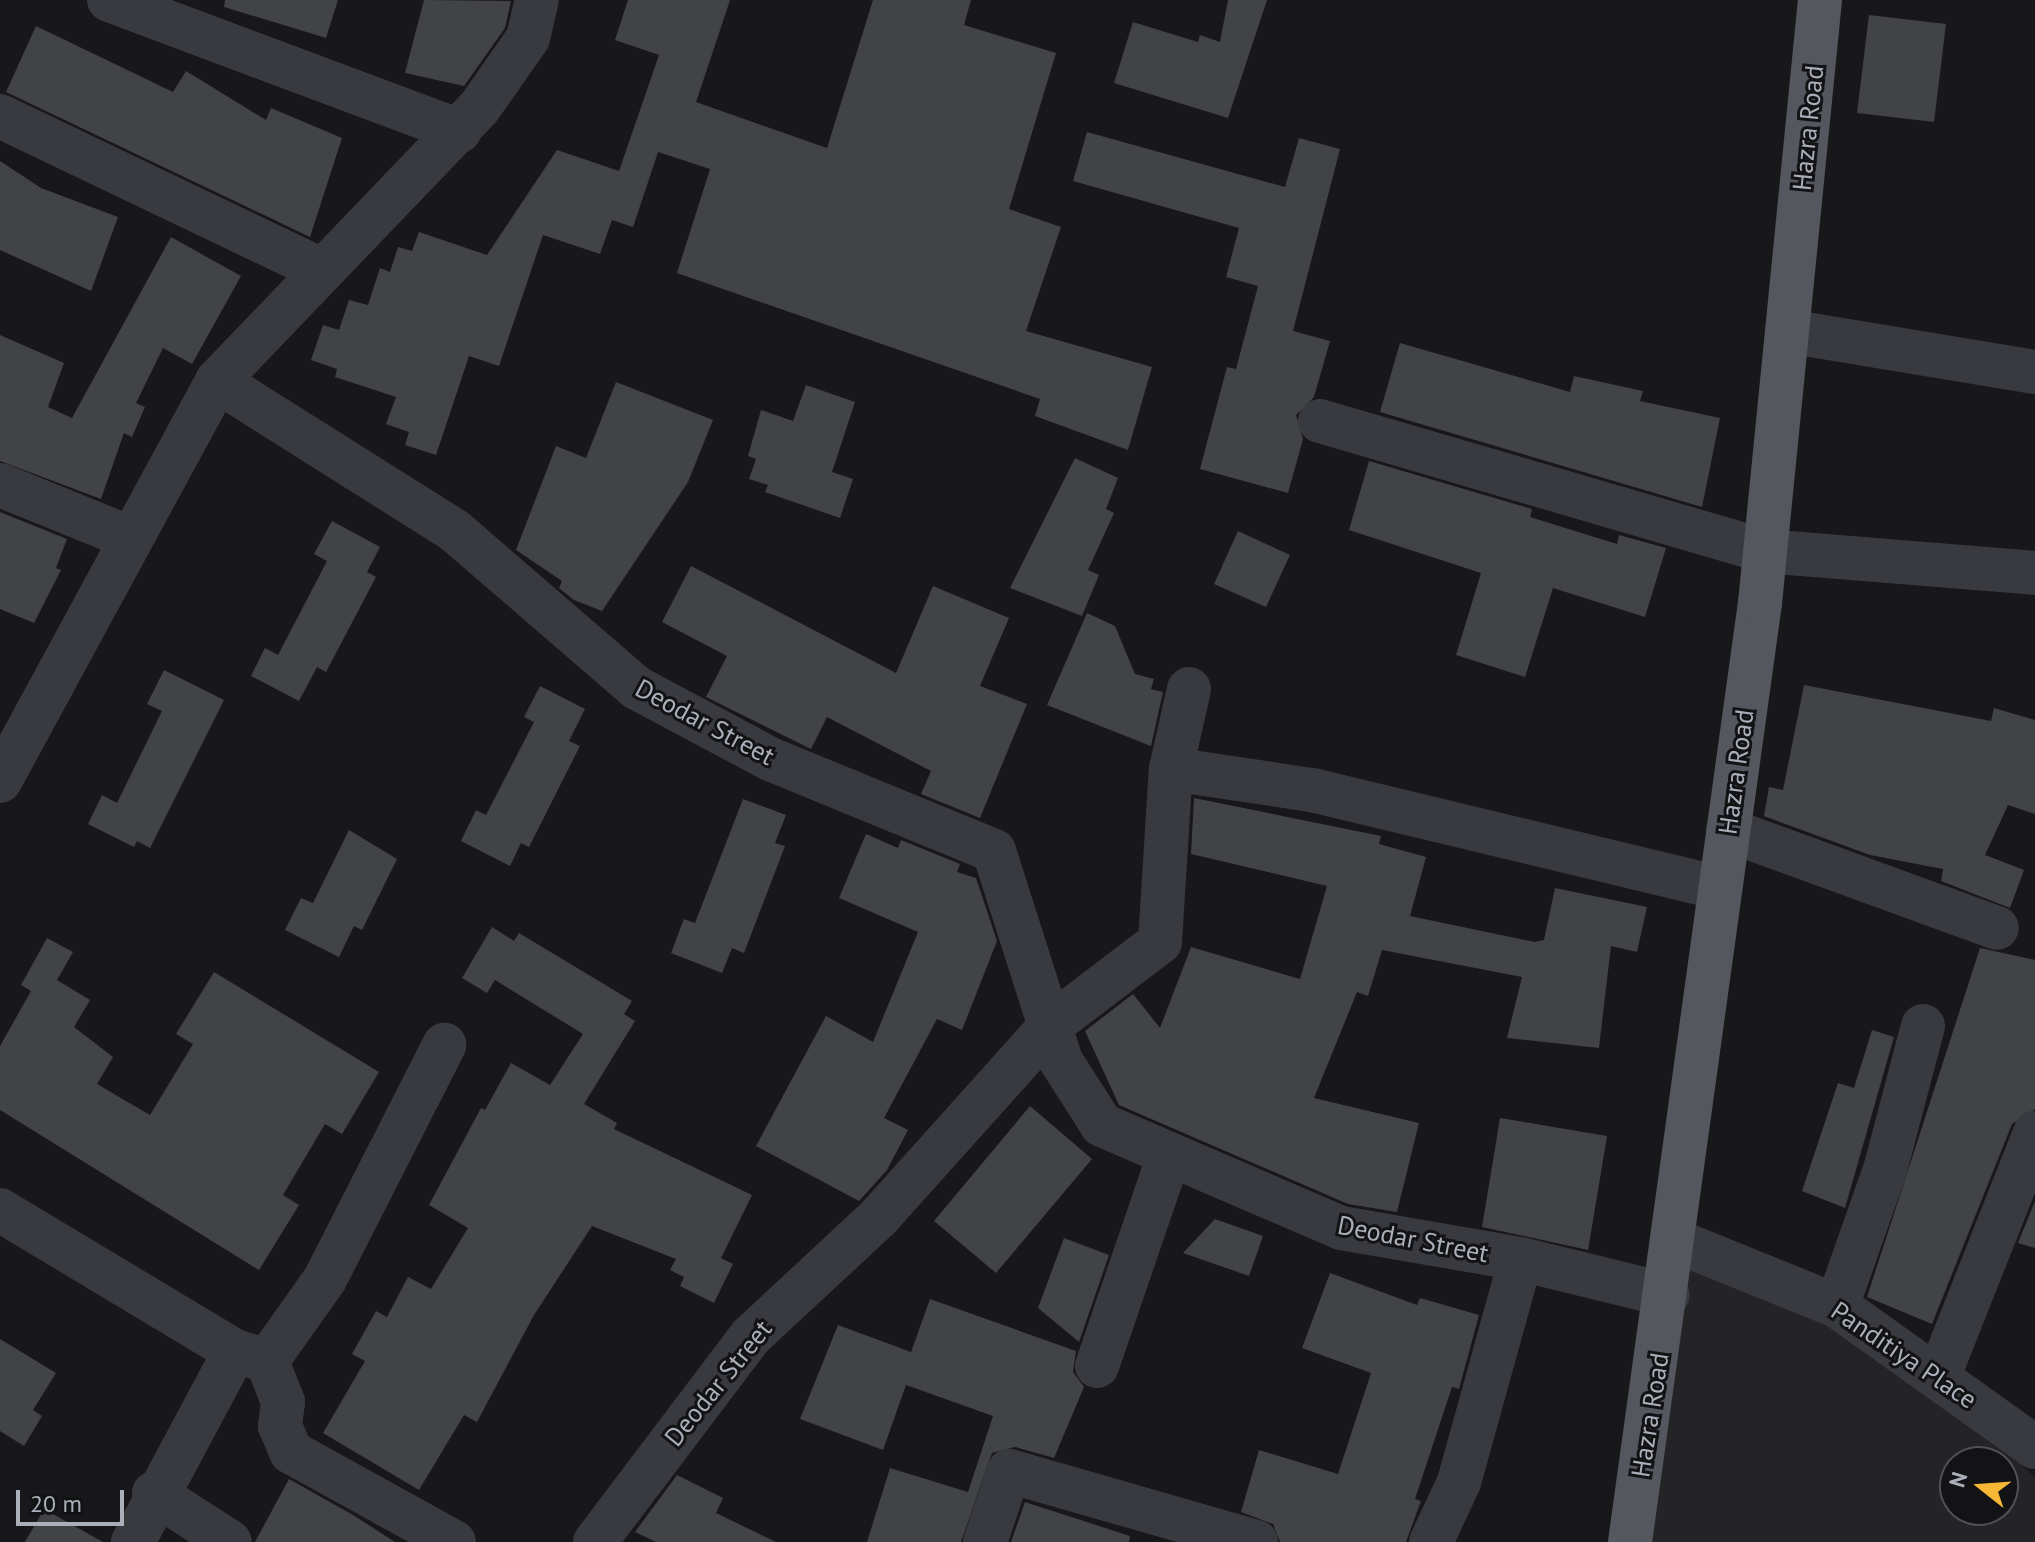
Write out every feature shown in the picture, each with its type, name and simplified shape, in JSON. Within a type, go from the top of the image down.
[{"type":"main road","name":"Hazra Road","points":[[1630,1542],[1676,1241],[1764,551],[1820,0]]},
{"type":"street","points":[[109,0],[459,131]]},
{"type":"street","points":[[0,781],[128,537],[217,381],[459,131],[528,38],[537,0]]},
{"type":"street","points":[[0,116],[323,271]]},
{"type":"street","points":[[1787,331],[2035,372]]},
{"type":"street","name":"Deodar Street","points":[[217,381],[455,531],[637,688],[770,759],[994,851],[1061,1061],[1102,1125],[1168,1159],[1341,1228],[1521,1259],[1668,1295]]},
{"type":"street","points":[[1320,421],[1764,551],[2035,573]]},
{"type":"street","points":[[0,485],[128,537]]},
{"type":"street","points":[[1051,1025],[1160,942],[1171,769],[1189,689]]},
{"type":"street","points":[[1171,769],[1312,790],[1720,888]]},
{"type":"street","points":[[1728,830],[1997,928]]},
{"type":"street","name":"Deodar Street","points":[[595,1542],[751,1336],[878,1218],[1051,1025]]},
{"type":"street","points":[[1837,1306],[1885,1170],[1923,1026]]},
{"type":"street","points":[[133,1542],[154,1493],[251,1356],[325,1279],[444,1045]]},
{"type":"street","points":[[1938,1378],[2035,1133]]},
{"type":"street","points":[[1097,1366],[1168,1159]]},
{"type":"street","points":[[0,1210],[251,1356],[283,1402],[280,1426],[291,1452],[454,1542]]},
{"type":"street","name":"Panditiya Place","points":[[1676,1241],[1837,1306],[2035,1447]]},
{"type":"street","name":"Deodar Street","points":[[1431,1542],[1459,1482],[1521,1259]]},
{"type":"street","points":[[985,1542],[1009,1471],[1256,1542]]},
{"type":"street","points":[[154,1493],[230,1542]]},
{"type":"shaded area","points":[[1686,1265],[1822,1319],[2000,1445],[1939,1446],[1939,1526],[2019,1526],[2019,1462],[2035,1477],[2035,1542],[1643,1542]]},
{"type":"building","points":[[225,0],[338,0],[326,38],[224,7]]},
{"type":"building","points":[[424,0],[511,1],[505,28],[464,86],[405,73]]},
{"type":"building","points":[[628,0],[730,0],[696,102],[827,148],[873,0],[971,0],[964,25],[1056,53],[1009,209],[1061,227],[1026,331],[1152,367],[1128,450],[1035,416],[1040,399],[677,273],[710,169],[658,152],[633,227],[612,220],[600,254],[543,235],[499,366],[469,356],[436,455],[405,445],[409,432],[386,424],[396,397],[335,377],[337,369],[311,360],[323,325],[339,330],[349,300],[368,305],[380,268],[390,272],[398,247],[412,251],[419,232],[487,255],[557,150],[619,171],[659,55],[615,40]]},
{"type":"building","points":[[1228,0],[1267,0],[1228,118],[1114,83],[1133,22],[1198,42],[1200,35],[1220,42]]},
{"type":"building","points":[[1869,15],[1946,24],[1934,122],[1857,113]]},
{"type":"building","points":[[36,26],[173,92],[186,71],[266,120],[271,108],[342,138],[310,237],[6,92]]},
{"type":"building","points":[[1087,132],[1285,187],[1299,138],[1340,149],[1293,331],[1330,341],[1314,397],[1296,415],[1303,439],[1288,493],[1200,469],[1227,367],[1236,369],[1258,286],[1226,277],[1239,228],[1073,181]]},
{"type":"building","points":[[0,161],[41,188],[118,217],[91,291],[0,250]]},
{"type":"building","points":[[171,237],[241,276],[192,364],[163,348],[136,403],[145,407],[132,437],[124,433],[101,499],[0,461],[0,335],[64,363],[48,407],[72,418]]},
{"type":"building","points":[[1400,343],[1570,392],[1574,376],[1643,391],[1640,401],[1720,418],[1702,507],[1380,412]]},
{"type":"building","points":[[616,382],[713,420],[688,482],[602,611],[574,600],[559,588],[562,581],[516,550],[556,446],[586,458]]},
{"type":"building","points":[[806,385],[855,402],[832,472],[853,479],[840,518],[765,492],[768,485],[749,479],[756,459],[748,456],[761,410],[793,421]]},
{"type":"building","points":[[1075,458],[1118,478],[1106,509],[1114,513],[1088,570],[1099,575],[1082,616],[1010,588]]},
{"type":"building","points":[[1369,461],[1532,509],[1530,517],[1617,544],[1619,535],[1666,548],[1645,617],[1553,588],[1525,677],[1456,655],[1481,573],[1349,530]]},
{"type":"building","points":[[0,512],[67,539],[56,568],[61,570],[34,623],[0,609]]},
{"type":"building","points":[[332,521],[380,547],[367,572],[376,577],[326,672],[317,667],[299,701],[251,676],[265,648],[278,655],[327,561],[314,554]]},
{"type":"building","points":[[1238,531],[1290,555],[1266,607],[1214,584]]},
{"type":"building","points":[[691,566],[896,673],[933,586],[1009,618],[980,686],[1027,704],[980,818],[921,794],[931,771],[827,717],[811,749],[706,697],[727,656],[662,622]]},
{"type":"building","points":[[1087,613],[1115,626],[1135,674],[1154,679],[1151,689],[1163,692],[1151,746],[1047,705]]},
{"type":"building","points":[[164,670],[224,700],[150,848],[137,841],[134,847],[88,824],[102,795],[117,803],[162,711],[147,704]]},
{"type":"building","points":[[1804,685],[1991,721],[1994,708],[2035,720],[2035,814],[2008,805],[1985,855],[2024,870],[2010,908],[1941,881],[1943,869],[1870,855],[1764,816],[1769,787],[1783,790]]},
{"type":"building","points":[[540,686],[585,709],[569,741],[580,746],[529,847],[521,843],[510,866],[461,841],[476,810],[486,815],[534,722],[524,717]]},
{"type":"building","points":[[1194,798],[1381,836],[1379,844],[1426,857],[1410,916],[1535,942],[1544,940],[1555,888],[1647,907],[1637,952],[1611,946],[1599,1048],[1507,1038],[1522,977],[1382,950],[1368,996],[1357,992],[1314,1098],[1419,1123],[1397,1212],[1348,1204],[1119,1105],[1085,1031],[1133,994],[1160,1028],[1191,947],[1300,979],[1327,886],[1191,854]]},
{"type":"building","points":[[743,799],[786,815],[775,843],[785,846],[744,953],[732,948],[722,973],[671,953],[684,919],[695,923]]},
{"type":"building","points":[[349,830],[397,859],[362,930],[354,926],[339,957],[285,930],[301,898],[313,903]]},
{"type":"building","points":[[866,834],[898,848],[901,840],[960,864],[957,872],[976,878],[997,941],[962,1030],[937,1019],[884,1118],[908,1130],[887,1170],[859,1201],[756,1146],[826,1016],[873,1042],[918,932],[839,898]]},
{"type":"building","points":[[492,927],[514,941],[519,933],[632,1001],[624,1014],[635,1021],[584,1104],[617,1123],[614,1129],[752,1195],[721,1258],[733,1264],[714,1303],[680,1286],[684,1277],[670,1270],[676,1259],[592,1226],[534,1315],[477,1422],[464,1415],[419,1490],[323,1433],[365,1361],[352,1354],[376,1311],[387,1317],[408,1277],[431,1289],[468,1228],[429,1205],[481,1108],[485,1110],[511,1063],[550,1085],[583,1034],[495,980],[487,993],[462,978]]},
{"type":"building","points":[[47,938],[73,952],[57,980],[90,1000],[74,1027],[113,1057],[97,1084],[150,1115],[193,1044],[176,1034],[214,972],[379,1072],[342,1134],[325,1124],[283,1195],[299,1205],[259,1270],[0,1110],[0,1046],[31,991],[21,985]]},
{"type":"building","points":[[1980,948],[2035,960],[2035,1109],[2012,1124],[1932,1324],[1867,1297]]},
{"type":"building","points":[[1872,1030],[1894,1037],[1845,1208],[1802,1191],[1838,1083],[1854,1088]]},
{"type":"building","points":[[1030,1106],[1092,1159],[996,1273],[934,1221]]},
{"type":"building","points":[[1500,1118],[1607,1136],[1588,1250],[1482,1227]]},
{"type":"building","points":[[2035,1201],[2035,1248],[2018,1243]]},
{"type":"building","points":[[1215,1219],[1263,1236],[1249,1276],[1183,1253]]},
{"type":"building","points":[[1064,1238],[1109,1255],[1079,1342],[1038,1308]]},
{"type":"building","points":[[1330,1273],[1417,1305],[1420,1298],[1479,1315],[1459,1389],[1452,1387],[1415,1499],[1421,1501],[1406,1542],[1280,1542],[1273,1524],[1241,1512],[1259,1450],[1338,1474],[1371,1373],[1302,1348]]},
{"type":"building","points":[[930,1299],[1076,1351],[1073,1372],[1084,1387],[1054,1458],[1015,1447],[992,1453],[961,1542],[867,1542],[890,1468],[968,1492],[993,1416],[906,1385],[883,1450],[800,1419],[838,1325],[911,1352]]},
{"type":"building","points":[[0,1339],[56,1373],[33,1410],[42,1416],[24,1446],[0,1431]]},
{"type":"building","points":[[677,1475],[723,1498],[716,1513],[776,1542],[656,1542],[635,1532]]},
{"type":"building","points":[[289,1479],[353,1515],[395,1542],[255,1542]]},
{"type":"building","points":[[1025,1502],[1130,1536],[1129,1542],[1011,1542]]},
{"type":"building","points":[[44,1509],[103,1542],[25,1542]]}]
